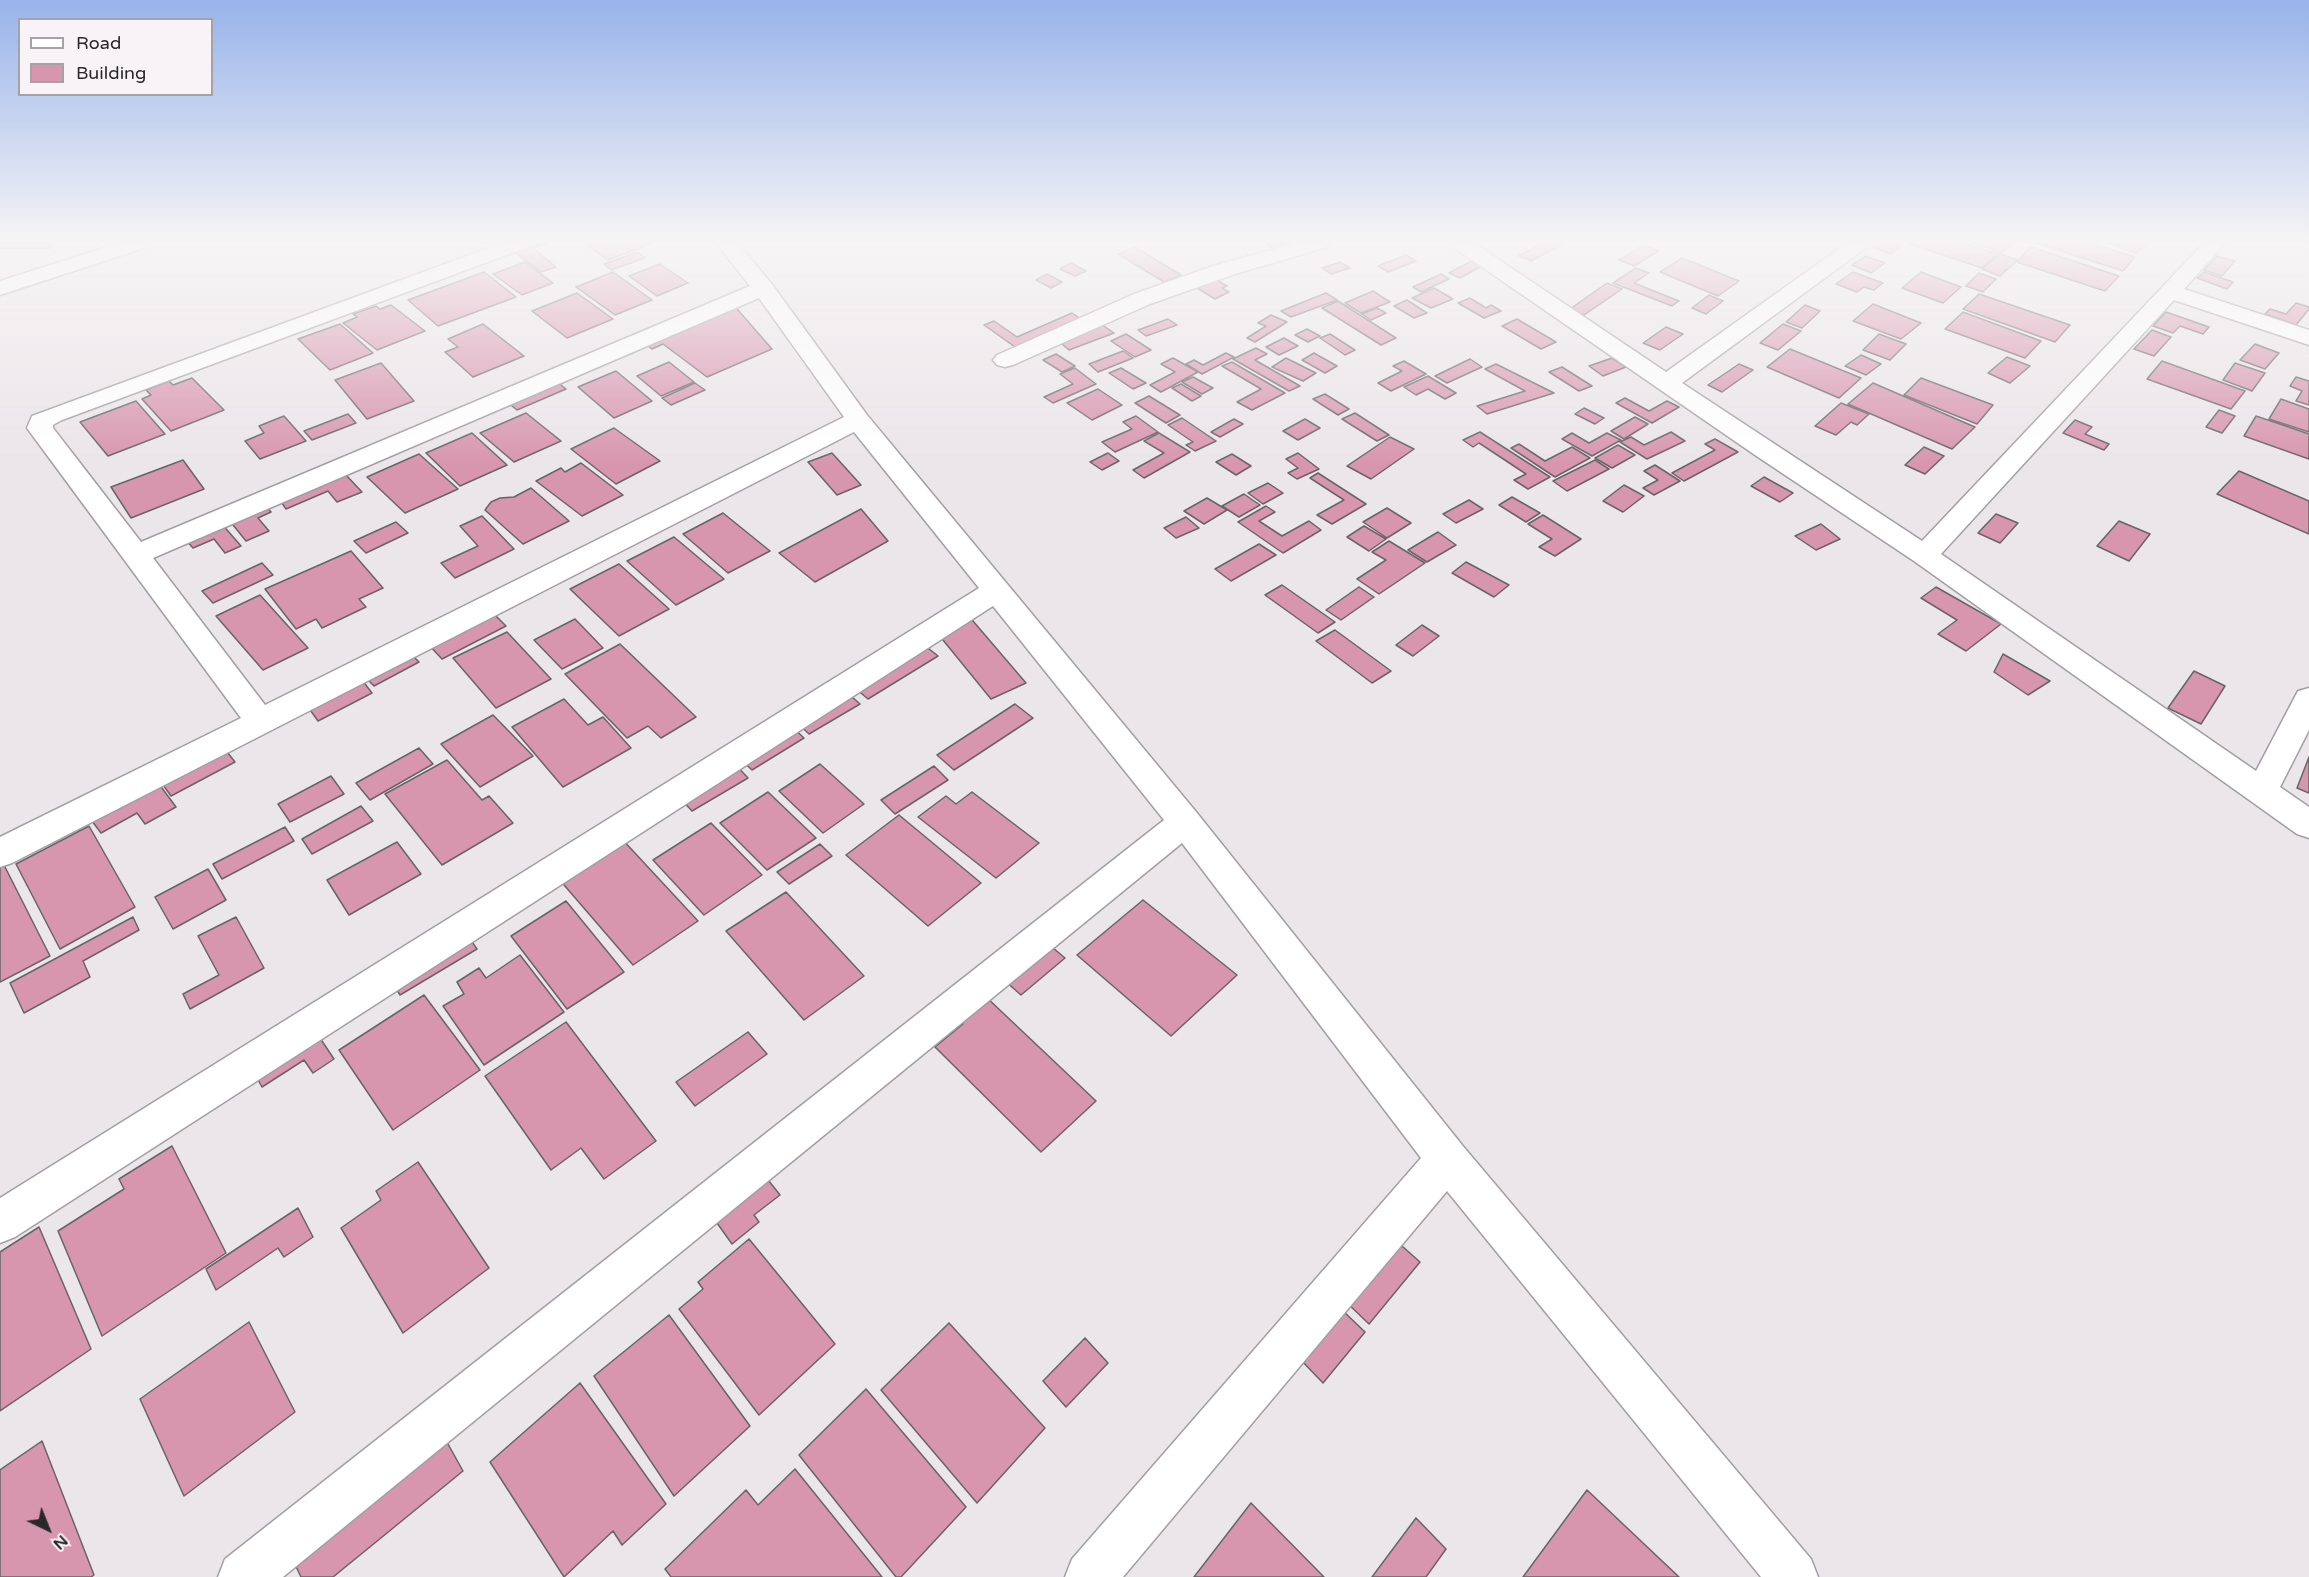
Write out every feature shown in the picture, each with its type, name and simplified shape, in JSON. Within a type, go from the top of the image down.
[{"type":"street","points":[[261,722],[40,428],[41,421],[75,406],[320,317]]},
{"type":"street","points":[[136,555],[696,317]]},
{"type":"street","points":[[784,317],[858,420],[1185,822],[1447,1159],[1793,1577]]},
{"type":"street","points":[[1005,360],[1102,317]]},
{"type":"street","points":[[1574,317],[1666,383],[1924,555],[2309,825]]},
{"type":"street","points":[[1666,383],[1758,317]]},
{"type":"street","points":[[1924,555],[2144,317]]},
{"type":"street","points":[[2245,317],[2309,338]]},
{"type":"street","points":[[0,853],[858,420]]},
{"type":"street","points":[[0,1222],[997,590]]},
{"type":"street","points":[[2261,792],[2309,699]]},
{"type":"street","points":[[243,1577],[1185,822]]},
{"type":"street","points":[[1090,1577],[1447,1159]]},
{"type":"building","points":[[357,317],[406,317],[425,331],[377,350],[343,323]]},
{"type":"building","points":[[427,317],[463,317],[438,326]]},
{"type":"building","points":[[539,317],[610,317],[613,319],[567,338]]},
{"type":"building","points":[[696,317],[744,317],[772,349],[707,377],[663,344],[652,349],[640,340]]},
{"type":"building","points":[[1064,317],[1077,317],[1081,319],[1015,347],[984,325],[994,321],[1017,337]]},
{"type":"building","points":[[1268,317],[1287,322],[1255,342],[1247,338],[1266,326],[1258,323]]},
{"type":"building","points":[[1336,317],[1362,317],[1396,338],[1381,345]]},
{"type":"building","points":[[1792,317],[1814,317],[1802,328],[1786,322]]},
{"type":"building","points":[[1858,317],[1905,317],[1921,323],[1901,339],[1853,321]]},
{"type":"building","points":[[1958,317],[1975,317],[2041,341],[2025,358],[1945,329]]},
{"type":"building","points":[[1984,317],[2045,317],[2070,325],[2055,342]]},
{"type":"building","points":[[2162,317],[2179,317],[2209,327],[2203,334],[2180,326],[2173,333],[2153,326]]},
{"type":"building","points":[[2272,317],[2303,317],[2296,325]]},
{"type":"building","points":[[1168,319],[1177,325],[1146,336],[1138,330]]},
{"type":"building","points":[[1517,319],[1556,342],[1541,349],[1502,326]]},
{"type":"building","points":[[340,324],[373,353],[330,370],[298,339]]},
{"type":"building","points":[[483,324],[524,356],[473,377],[445,352],[458,347],[448,339]]},
{"type":"building","points":[[1101,324],[1114,333],[1069,350],[1057,340]]},
{"type":"building","points":[[1783,324],[1801,331],[1778,350],[1760,343]]},
{"type":"building","points":[[1666,327],[1683,334],[1660,350],[1643,343]]},
{"type":"building","points":[[1307,329],[1320,336],[1308,342],[1295,335]]},
{"type":"building","points":[[2152,330],[2171,337],[2154,356],[2134,349]]},
{"type":"building","points":[[1126,334],[1151,350],[1135,357],[1111,341]]},
{"type":"building","points":[[1330,334],[1355,350],[1345,355],[1320,338]]},
{"type":"building","points":[[1879,334],[1906,344],[1890,360],[1863,350]]},
{"type":"building","points":[[1284,338],[1298,346],[1279,355],[1266,347]]},
{"type":"building","points":[[2255,344],[2279,353],[2265,369],[2240,360]]},
{"type":"building","points":[[1256,348],[1267,354],[1255,360],[1300,386],[1289,391],[1233,359]]},
{"type":"building","points":[[1790,349],[1861,378],[1839,398],[1767,367]]},
{"type":"building","points":[[1123,351],[1133,358],[1098,372],[1089,364]]},
{"type":"building","points":[[1226,353],[1234,357],[1202,374],[1186,364],[1194,360],[1203,365]]},
{"type":"building","points":[[1314,353],[1337,366],[1325,373],[1302,360]]},
{"type":"building","points":[[1056,354],[1075,366],[1062,372],[1043,360]]},
{"type":"building","points":[[1861,355],[1881,364],[1866,375],[1845,366]]},
{"type":"building","points":[[2007,357],[2030,366],[2010,383],[1988,373]]},
{"type":"building","points":[[1173,358],[1198,372],[1161,392],[1150,385],[1175,372],[1161,364]]},
{"type":"building","points":[[1286,358],[1316,373],[1303,381],[1272,367]]},
{"type":"building","points":[[1612,358],[1626,367],[1603,376],[1589,366]]},
{"type":"building","points":[[1470,359],[1482,367],[1447,383],[1435,376]]},
{"type":"building","points":[[1404,361],[1426,374],[1391,391],[1378,383],[1402,371],[1393,366]]},
{"type":"building","points":[[2162,361],[2245,391],[2231,409],[2147,379]]},
{"type":"building","points":[[669,362],[694,382],[661,396],[637,376]]},
{"type":"building","points":[[1232,362],[1285,393],[1252,410],[1237,402],[1261,389],[1222,366]]},
{"type":"building","points":[[381,363],[414,401],[367,419],[335,380]]},
{"type":"building","points":[[2235,363],[2265,373],[2252,391],[2223,380]]},
{"type":"building","points":[[1496,364],[1554,393],[1487,414],[1477,406],[1525,391],[1485,369]]},
{"type":"building","points":[[1739,364],[1753,370],[1722,392],[1708,385]]},
{"type":"building","points":[[1562,367],[1592,386],[1579,391],[1549,372]]},
{"type":"building","points":[[1075,368],[1096,384],[1053,403],[1044,397],[1073,384],[1060,374]]},
{"type":"building","points":[[1121,368],[1146,383],[1133,389],[1109,373]]},
{"type":"building","points":[[616,371],[652,401],[614,418],[578,387]]},
{"type":"building","points":[[1428,376],[1456,393],[1445,399],[1428,389],[1416,395],[1404,387]]},
{"type":"building","points":[[551,377],[566,389],[517,410],[502,398]]},
{"type":"building","points":[[1193,377],[1213,388],[1202,394],[1182,382]]},
{"type":"building","points":[[2296,377],[2309,381],[2309,405],[2296,401],[2302,391],[2290,386]]},
{"type":"building","points":[[192,378],[224,410],[171,431],[142,399],[151,395],[146,390],[169,381],[173,385]]},
{"type":"building","points":[[1921,378],[1993,405],[1977,424],[1904,395]]},
{"type":"building","points":[[695,383],[705,390],[671,405],[662,398]]},
{"type":"building","points":[[1873,383],[1975,427],[1952,449],[1848,404]]},
{"type":"building","points":[[1181,384],[1201,396],[1192,401],[1172,388]]},
{"type":"building","points":[[1098,389],[1122,405],[1092,420],[1067,403]]},
{"type":"building","points":[[1325,394],[1349,409],[1338,415],[1313,399]]},
{"type":"building","points":[[1149,396],[1180,415],[1166,423],[1135,403]]},
{"type":"building","points":[[1625,398],[1649,411],[1667,401],[1679,407],[1652,423],[1616,403]]},
{"type":"building","points":[[2281,399],[2309,409],[2309,432],[2269,419]]},
{"type":"building","points":[[136,401],[165,434],[108,456],[80,422]]},
{"type":"building","points":[[1841,403],[1869,414],[1857,425],[1851,422],[1836,435],[1815,426]]},
{"type":"building","points":[[1584,408],[1604,418],[1595,424],[1575,414]]},
{"type":"building","points":[[2219,410],[2235,416],[2222,433],[2206,427]]},
{"type":"building","points":[[526,413],[561,441],[514,462],[480,433]]},
{"type":"building","points":[[1355,413],[1389,435],[1377,441],[1342,419]]},
{"type":"building","points":[[348,414],[356,423],[312,440],[304,431]]},
{"type":"building","points":[[284,416],[306,441],[260,459],[245,441],[264,433],[259,426]]},
{"type":"building","points":[[1136,416],[1158,432],[1115,452],[1102,442],[1132,429],[1123,422]]},
{"type":"building","points":[[2256,416],[2309,434],[2309,459],[2244,436]]},
{"type":"building","points":[[1635,417],[1648,424],[1624,439],[1611,431]]},
{"type":"building","points":[[1182,418],[1216,441],[1195,451],[1186,445],[1193,442],[1168,425]]},
{"type":"building","points":[[1234,419],[1243,424],[1220,437],[1211,432]]},
{"type":"building","points":[[1305,419],[1320,428],[1298,440],[1283,431]]},
{"type":"building","points":[[2075,420],[2092,427],[2085,434],[2109,444],[2104,450],[2063,433]]},
{"type":"building","points":[[614,428],[660,461],[616,484],[571,449]]},
{"type":"building","points":[[1480,432],[1550,477],[1528,489],[1514,480],[1526,474],[1479,443],[1473,447],[1463,440]]},
{"type":"building","points":[[1671,432],[1685,441],[1647,459],[1620,442],[1631,437],[1644,445]]},
{"type":"building","points":[[472,433],[507,465],[460,486],[426,453]]},
{"type":"building","points":[[1159,433],[1190,452],[1144,478],[1133,470],[1164,453],[1144,441]]},
{"type":"building","points":[[1572,433],[1589,443],[1607,433],[1621,440],[1592,456],[1562,439]]},
{"type":"building","points":[[1390,437],[1414,449],[1371,479],[1347,466]]},
{"type":"building","points":[[1715,439],[1738,452],[1684,481],[1672,473],[1715,450],[1705,444]]},
{"type":"building","points":[[1519,444],[1545,461],[1572,447],[1590,458],[1555,477],[1511,448]]},
{"type":"building","points":[[1618,445],[1635,455],[1612,468],[1595,458]]},
{"type":"building","points":[[1924,447],[1944,456],[1925,474],[1905,465]]},
{"type":"building","points":[[832,453],[861,485],[837,495],[808,462]]},
{"type":"building","points":[[1108,453],[1119,461],[1102,470],[1090,462]]},
{"type":"building","points":[[1298,453],[1319,469],[1297,479],[1288,473],[1298,468],[1286,459]]},
{"type":"building","points":[[419,454],[458,489],[405,513],[367,477]]},
{"type":"building","points":[[1232,454],[1251,466],[1236,475],[1216,462]]},
{"type":"building","points":[[183,460],[204,489],[131,518],[111,487]]},
{"type":"building","points":[[1595,460],[1609,469],[1567,491],[1553,481]]},
{"type":"building","points":[[581,463],[623,495],[582,516],[536,481],[561,468],[565,472]]},
{"type":"building","points":[[1655,465],[1680,481],[1654,495],[1643,488],[1658,480],[1644,471]]},
{"type":"building","points":[[2239,471],[2309,501],[2309,534],[2217,494]]},
{"type":"building","points":[[1318,473],[1366,504],[1332,524],[1317,515],[1344,500],[1310,478]]},
{"type":"building","points":[[345,474],[362,492],[337,502],[328,491],[286,509],[280,500]]},
{"type":"building","points":[[1764,477],[1793,493],[1780,502],[1751,486]]},
{"type":"building","points":[[1268,483],[1283,493],[1263,504],[1248,493]]},
{"type":"building","points":[[1624,485],[1644,496],[1623,512],[1603,501]]},
{"type":"building","points":[[531,488],[569,521],[523,544],[485,510],[491,502],[500,498],[514,497]]},
{"type":"building","points":[[1244,494],[1260,505],[1239,517],[1222,506]]},
{"type":"building","points":[[1512,497],[1540,513],[1526,522],[1499,505]]},
{"type":"building","points":[[1207,498],[1227,510],[1204,524],[1184,511]]},
{"type":"building","points":[[1469,500],[1483,509],[1456,523],[1443,514]]},
{"type":"building","points":[[265,505],[271,512],[258,518],[269,531],[246,541],[229,520]]},
{"type":"building","points":[[1266,506],[1275,512],[1259,521],[1282,536],[1309,521],[1321,530],[1283,553],[1238,522]]},
{"type":"building","points":[[1387,508],[1411,523],[1387,538],[1363,522]]},
{"type":"building","points":[[861,509],[888,541],[815,582],[779,553]]},
{"type":"building","points":[[723,513],[770,551],[728,573],[683,534]]},
{"type":"building","points":[[1996,514],[2018,523],[2000,543],[1978,533]]},
{"type":"building","points":[[1543,515],[1581,539],[1555,556],[1539,547],[1552,539],[1528,524]]},
{"type":"building","points":[[482,516],[514,549],[455,578],[441,563],[478,546],[460,526]]},
{"type":"building","points":[[1186,517],[1199,528],[1176,538],[1164,528]]},
{"type":"building","points":[[2119,521],[2150,534],[2129,561],[2097,546]]},
{"type":"building","points":[[396,522],[408,533],[366,553],[354,541]]},
{"type":"building","points":[[221,523],[241,546],[225,553],[214,539],[193,548],[185,539]]},
{"type":"building","points":[[1821,524],[1840,539],[1816,550],[1795,536]]},
{"type":"building","points":[[1364,526],[1386,539],[1369,551],[1347,537]]},
{"type":"building","points":[[1438,532],[1456,545],[1427,562],[1408,550]]},
{"type":"building","points":[[674,537],[724,579],[676,605],[627,561]]},
{"type":"building","points":[[1389,541],[1425,563],[1379,594],[1357,579],[1386,560],[1372,552]]},
{"type":"building","points":[[1259,544],[1276,555],[1231,581],[1215,569]]},
{"type":"building","points":[[351,551],[383,588],[359,599],[366,607],[322,628],[316,619],[296,629],[265,589]]},
{"type":"building","points":[[1466,562],[1509,585],[1494,597],[1452,573]]},
{"type":"building","points":[[262,563],[273,575],[213,603],[202,591]]},
{"type":"building","points":[[619,564],[669,609],[619,636],[570,589]]},
{"type":"building","points":[[1282,585],[1335,622],[1318,633],[1265,595]]},
{"type":"building","points":[[1359,587],[1374,597],[1341,620],[1326,610]]},
{"type":"building","points":[[1936,587],[2001,624],[1966,651],[1938,634],[1957,620],[1921,598]]},
{"type":"building","points":[[260,595],[308,648],[263,670],[216,616]]},
{"type":"building","points":[[492,612],[506,626],[442,659],[428,644]]},
{"type":"building","points":[[967,614],[1026,683],[991,699],[934,629]]},
{"type":"building","points":[[575,619],[603,648],[562,669],[534,640]]},
{"type":"building","points":[[1422,625],[1439,636],[1413,656],[1396,645]]},
{"type":"building","points":[[1335,630],[1391,671],[1372,683],[1316,641]]},
{"type":"building","points":[[507,632],[551,679],[496,708],[453,658]]},
{"type":"building","points":[[918,640],[938,656],[868,699],[848,682]]},
{"type":"building","points":[[620,644],[696,717],[661,738],[648,726],[627,738],[565,674]]},
{"type":"building","points":[[409,652],[419,662],[374,686],[364,676]]},
{"type":"building","points":[[2003,654],[2050,681],[2028,695],[1994,672]]},
{"type":"building","points":[[2194,671],[2225,686],[2201,724],[2168,708]]},
{"type":"building","points":[[362,680],[372,693],[318,721],[308,707]]},
{"type":"building","points":[[843,689],[860,704],[809,734],[793,719]]},
{"type":"building","points":[[564,699],[588,725],[603,717],[631,748],[563,787],[512,727]]},
{"type":"building","points":[[1015,704],[1033,718],[954,770],[937,755]]},
{"type":"building","points":[[493,715],[533,756],[480,787],[441,744]]},
{"type":"building","points":[[788,723],[804,738],[752,770],[736,755]]},
{"type":"building","points":[[224,748],[235,762],[171,796],[161,782]]},
{"type":"building","points":[[419,748],[433,764],[370,800],[356,783]]},
{"type":"building","points":[[2309,757],[2309,793],[2297,788]]},
{"type":"building","points":[[447,760],[482,800],[489,796],[513,823],[442,865],[385,794]]},
{"type":"building","points":[[732,761],[748,778],[692,811],[676,794]]},
{"type":"building","points":[[820,764],[864,804],[823,833],[779,791]]},
{"type":"building","points":[[934,766],[948,780],[895,814],[881,800]]},
{"type":"building","points":[[331,776],[344,794],[290,822],[278,804]]},
{"type":"building","points":[[159,784],[176,807],[145,824],[137,813],[101,833],[92,821]]},
{"type":"building","points":[[768,792],[816,838],[767,870],[720,823]]},
{"type":"building","points":[[972,792],[1039,843],[996,878],[918,817],[946,796],[956,804]]},
{"type":"building","points":[[361,806],[373,821],[312,854],[302,839]]},
{"type":"building","points":[[899,815],[981,883],[928,926],[846,855]]},
{"type":"building","points":[[711,823],[762,875],[704,915],[653,860]]},
{"type":"building","points":[[89,826],[135,907],[60,949],[16,864]]},
{"type":"building","points":[[285,827],[294,841],[222,879],[213,864]]},
{"type":"building","points":[[621,838],[698,921],[633,965],[558,878]]},
{"type":"building","points":[[397,842],[421,874],[349,915],[327,880]]},
{"type":"building","points":[[820,844],[832,856],[789,884],[777,872]]},
{"type":"building","points":[[3,863],[50,956],[0,982],[0,865]]},
{"type":"building","points":[[208,869],[226,900],[173,929],[155,897]]},
{"type":"building","points":[[786,892],[864,976],[804,1020],[726,931]]},
{"type":"building","points":[[1143,900],[1237,975],[1171,1036],[1077,955]]},
{"type":"building","points":[[566,901],[624,972],[567,1009],[511,936]]},
{"type":"building","points":[[133,917],[139,930],[83,961],[90,977],[24,1013],[10,983]]},
{"type":"building","points":[[236,917],[264,968],[190,1009],[183,994],[219,975],[198,936]]},
{"type":"building","points":[[465,932],[477,949],[400,995],[389,977]]},
{"type":"building","points":[[1040,937],[1065,958],[1021,995],[996,973]]},
{"type":"building","points":[[520,955],[564,1012],[484,1065],[443,1006],[464,994],[457,982],[479,968],[486,978]]},
{"type":"building","points":[[424,995],[480,1070],[393,1130],[339,1050]]},
{"type":"building","points":[[984,995],[1096,1101],[1041,1152],[935,1047],[963,1024],[956,1017]]},
{"type":"building","points":[[566,1022],[656,1141],[604,1179],[581,1148],[551,1170],[485,1076]]},
{"type":"building","points":[[316,1032],[334,1059],[313,1073],[304,1060],[262,1087],[253,1071]]},
{"type":"building","points":[[748,1032],[767,1054],[695,1106],[676,1082]]},
{"type":"building","points":[[172,1146],[226,1253],[102,1336],[58,1231],[124,1189],[119,1179]]},
{"type":"building","points":[[418,1162],[489,1268],[403,1333],[341,1228],[381,1200],[376,1191]]},
{"type":"building","points":[[765,1176],[780,1195],[754,1215],[759,1222],[732,1244],[712,1216]]},
{"type":"building","points":[[298,1208],[313,1237],[284,1257],[278,1248],[216,1290],[206,1269]]},
{"type":"building","points":[[39,1227],[91,1349],[0,1411],[0,1252]]},
{"type":"building","points":[[749,1239],[835,1344],[759,1415],[679,1309],[703,1289],[698,1282]]},
{"type":"building","points":[[1394,1239],[1420,1262],[1369,1324],[1342,1298]]},
{"type":"building","points":[[1342,1310],[1365,1332],[1323,1383],[1299,1358]]},
{"type":"building","points":[[669,1315],[750,1426],[674,1496],[594,1376]]},
{"type":"building","points":[[249,1322],[295,1412],[184,1496],[140,1399]]},
{"type":"building","points":[[949,1323],[1045,1428],[977,1503],[881,1390]]},
{"type":"building","points":[[1085,1338],[1108,1363],[1066,1407],[1043,1381]]},
{"type":"building","points":[[580,1383],[666,1504],[622,1545],[613,1531],[564,1577],[490,1462]]},
{"type":"building","points":[[866,1389],[966,1507],[901,1577],[896,1577],[799,1455]]},
{"type":"building","points":[[443,1435],[463,1471],[333,1577],[301,1577],[291,1556]]},
{"type":"building","points":[[42,1441],[94,1575],[91,1577],[0,1577],[0,1470]]},
{"type":"building","points":[[795,1469],[882,1577],[671,1577],[665,1569],[746,1490],[758,1505]]},
{"type":"building","points":[[1587,1490],[1679,1577],[1523,1577]]},
{"type":"building","points":[[1251,1503],[1324,1577],[1194,1577]]},
{"type":"building","points":[[1416,1518],[1446,1549],[1426,1577],[1372,1577]]}]
